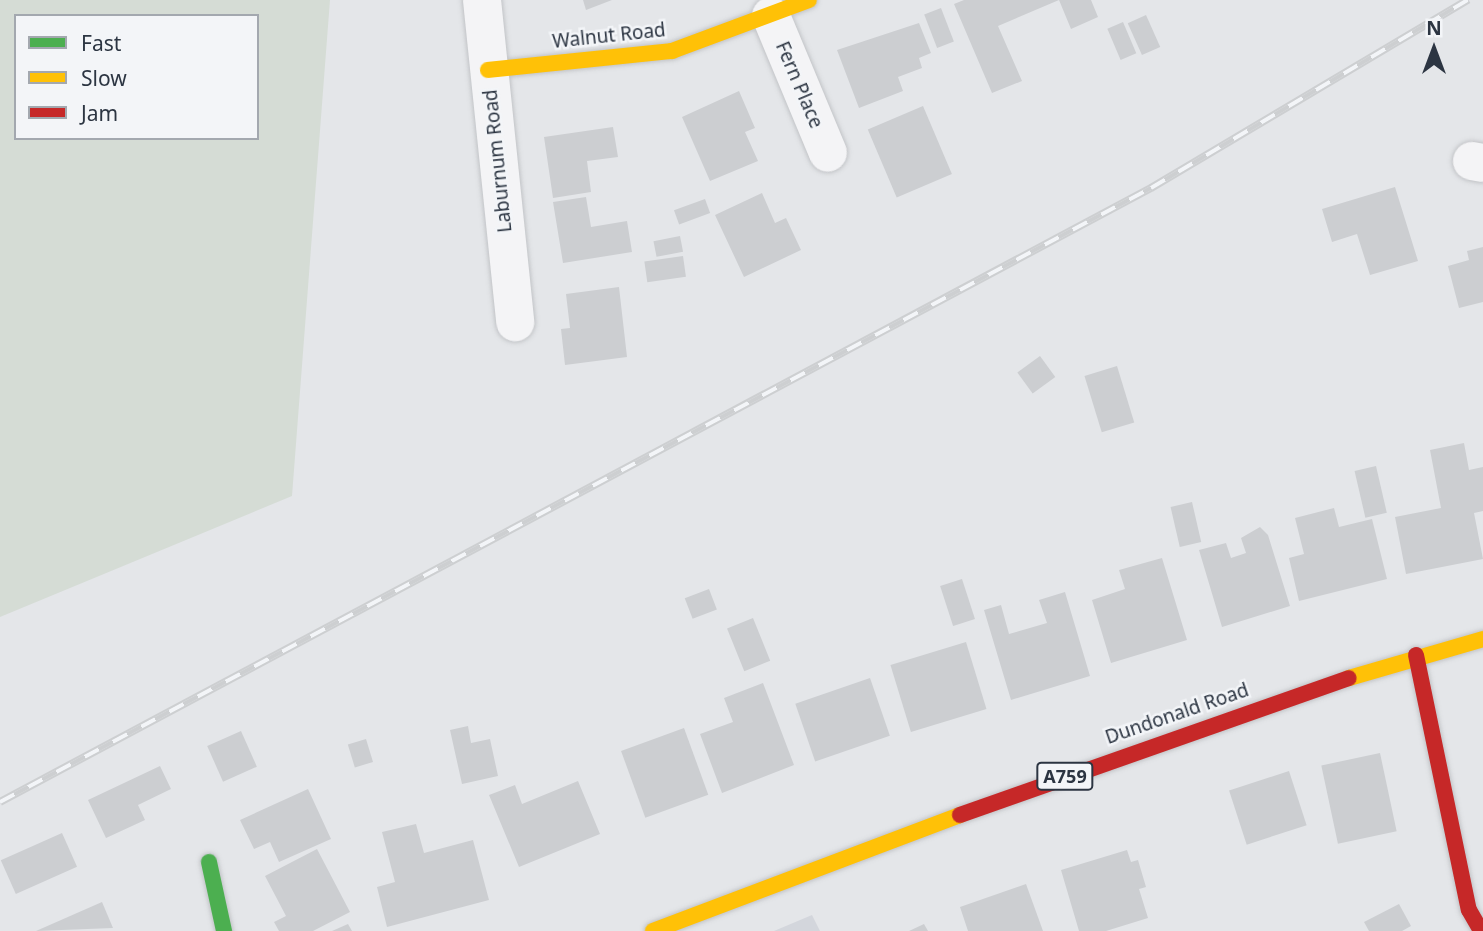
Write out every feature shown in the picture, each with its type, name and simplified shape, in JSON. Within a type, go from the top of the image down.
[{"type":"main road","name":"Walnut Road","points":[[488,70],[672,51],[809,0]]},
{"type":"main road","name":"Dundonald Road","points":[[653,931],[1118,756],[1416,655],[1483,639]]},
{"type":"main road","points":[[1416,655],[1469,910],[1481,931]]},
{"type":"main road","points":[[209,862],[224,931]]},
{"type":"street","name":"Laburnum Road","points":[[482,0],[514,322]]},
{"type":"street","name":"Fern Place","points":[[771,16],[828,153]]},
{"type":"shaded area","points":[[0,0],[330,0],[292,496],[0,617]]},
{"type":"shaded area","points":[[812,915],[820,931],[774,931]]},
{"type":"building","points":[[583,0],[612,0],[586,10]]},
{"type":"building","points":[[964,0],[1059,0],[998,26],[1022,81],[992,93],[954,4]]},
{"type":"building","points":[[1059,0],[1091,0],[1098,17],[1071,29]]},
{"type":"building","points":[[941,8],[954,42],[937,48],[924,14]]},
{"type":"building","points":[[1146,15],[1160,47],[1142,55],[1128,23]]},
{"type":"building","points":[[1123,22],[1136,53],[1121,60],[1107,29]]},
{"type":"building","points":[[919,23],[931,53],[919,58],[922,68],[898,77],[903,91],[859,108],[837,50]]},
{"type":"building","points":[[739,91],[755,128],[745,132],[758,161],[710,181],[682,117]]},
{"type":"building","points":[[923,106],[952,174],[897,198],[868,129]]},
{"type":"building","points":[[613,127],[618,157],[587,161],[591,192],[553,198],[544,137]]},
{"type":"building","points":[[1395,187],[1418,261],[1370,275],[1357,234],[1332,242],[1322,209]]},
{"type":"building","points":[[762,193],[775,223],[786,218],[801,250],[744,277],[715,215]]},
{"type":"building","points":[[586,197],[591,227],[627,221],[632,252],[563,263],[553,202]]},
{"type":"building","points":[[705,199],[710,213],[679,224],[674,210]]},
{"type":"building","points":[[680,236],[683,252],[657,257],[653,241]]},
{"type":"building","points":[[1483,247],[1483,302],[1459,308],[1448,266],[1469,260],[1467,251]]},
{"type":"building","points":[[683,256],[686,277],[647,282],[644,261]]},
{"type":"building","points":[[619,287],[627,357],[565,365],[561,329],[570,328],[566,294]]},
{"type":"building","points":[[1040,356],[1055,377],[1033,393],[1017,372]]},
{"type":"building","points":[[1117,366],[1134,422],[1102,432],[1084,376]]},
{"type":"building","points":[[1464,443],[1469,470],[1483,467],[1483,511],[1474,513],[1483,559],[1406,574],[1395,517],[1441,508],[1430,450]]},
{"type":"building","points":[[1376,466],[1387,513],[1365,518],[1355,471]]},
{"type":"building","points":[[1192,502],[1201,542],[1180,547],[1171,507]]},
{"type":"building","points":[[1334,508],[1339,527],[1372,519],[1387,579],[1299,601],[1289,558],[1304,554],[1295,518]]},
{"type":"building","points":[[1260,527],[1268,535],[1290,606],[1222,627],[1199,550],[1226,543],[1231,558],[1246,553],[1241,538]]},
{"type":"building","points":[[1162,558],[1187,640],[1111,663],[1092,600],[1125,589],[1119,570]]},
{"type":"building","points":[[962,579],[975,619],[953,626],[940,586]]},
{"type":"building","points":[[709,589],[717,610],[693,619],[685,598]]},
{"type":"building","points":[[1065,592],[1090,676],[1011,700],[984,610],[1001,605],[1009,634],[1047,623],[1039,600]]},
{"type":"building","points":[[753,618],[770,661],[744,671],[727,628]]},
{"type":"building","points":[[966,642],[986,709],[911,732],[890,665]]},
{"type":"building","points":[[870,678],[890,736],[815,761],[795,704]]},
{"type":"building","points":[[763,683],[794,765],[722,793],[700,734],[733,722],[724,698]]},
{"type":"building","points":[[468,726],[471,743],[490,739],[498,776],[462,784],[450,730]]},
{"type":"building","points":[[684,728],[708,795],[645,818],[621,751]]},
{"type":"building","points":[[241,731],[257,767],[223,782],[207,746]]},
{"type":"building","points":[[366,739],[373,762],[355,768],[348,745]]},
{"type":"building","points":[[1380,753],[1397,831],[1338,844],[1321,765]]},
{"type":"building","points":[[160,766],[171,789],[138,805],[145,820],[106,838],[88,800]]},
{"type":"building","points":[[1289,771],[1307,825],[1247,845],[1229,790]]},
{"type":"building","points":[[578,781],[600,834],[519,867],[489,795],[515,785],[522,804]]},
{"type":"building","points":[[308,789],[331,839],[279,862],[270,842],[254,849],[240,820]]},
{"type":"building","points":[[416,824],[424,853],[473,840],[489,900],[387,927],[377,887],[395,882],[382,832]]},
{"type":"building","points":[[62,833],[77,867],[16,894],[1,860]]},
{"type":"building","points":[[317,849],[350,912],[313,931],[279,931],[274,922],[286,916],[265,876]]},
{"type":"building","points":[[1127,850],[1131,862],[1138,860],[1146,887],[1139,889],[1148,918],[1106,931],[1079,931],[1061,870]]},
{"type":"building","points":[[1026,884],[1043,931],[968,931],[960,907]]},
{"type":"building","points":[[102,902],[113,928],[36,931]]},
{"type":"building","points":[[1399,904],[1411,926],[1402,931],[1369,931],[1364,922]]},
{"type":"building","points":[[348,924],[352,931],[332,931]]},
{"type":"building","points":[[924,924],[928,931],[909,931]]},
{"type":"railway","points":[[0,802],[1151,188],[1468,0]]},
{"type":"traffic: fast","points":[[209,862],[224,931]]},
{"type":"traffic: slow","points":[[488,70],[672,51],[809,0]]},
{"type":"traffic: slow","points":[[1349,678],[1483,639]]},
{"type":"traffic: slow","points":[[653,931],[960,815]]},
{"type":"traffic: jam","points":[[1416,655],[1469,910],[1481,931]]},
{"type":"traffic: jam","points":[[960,815],[1349,678]]}]
